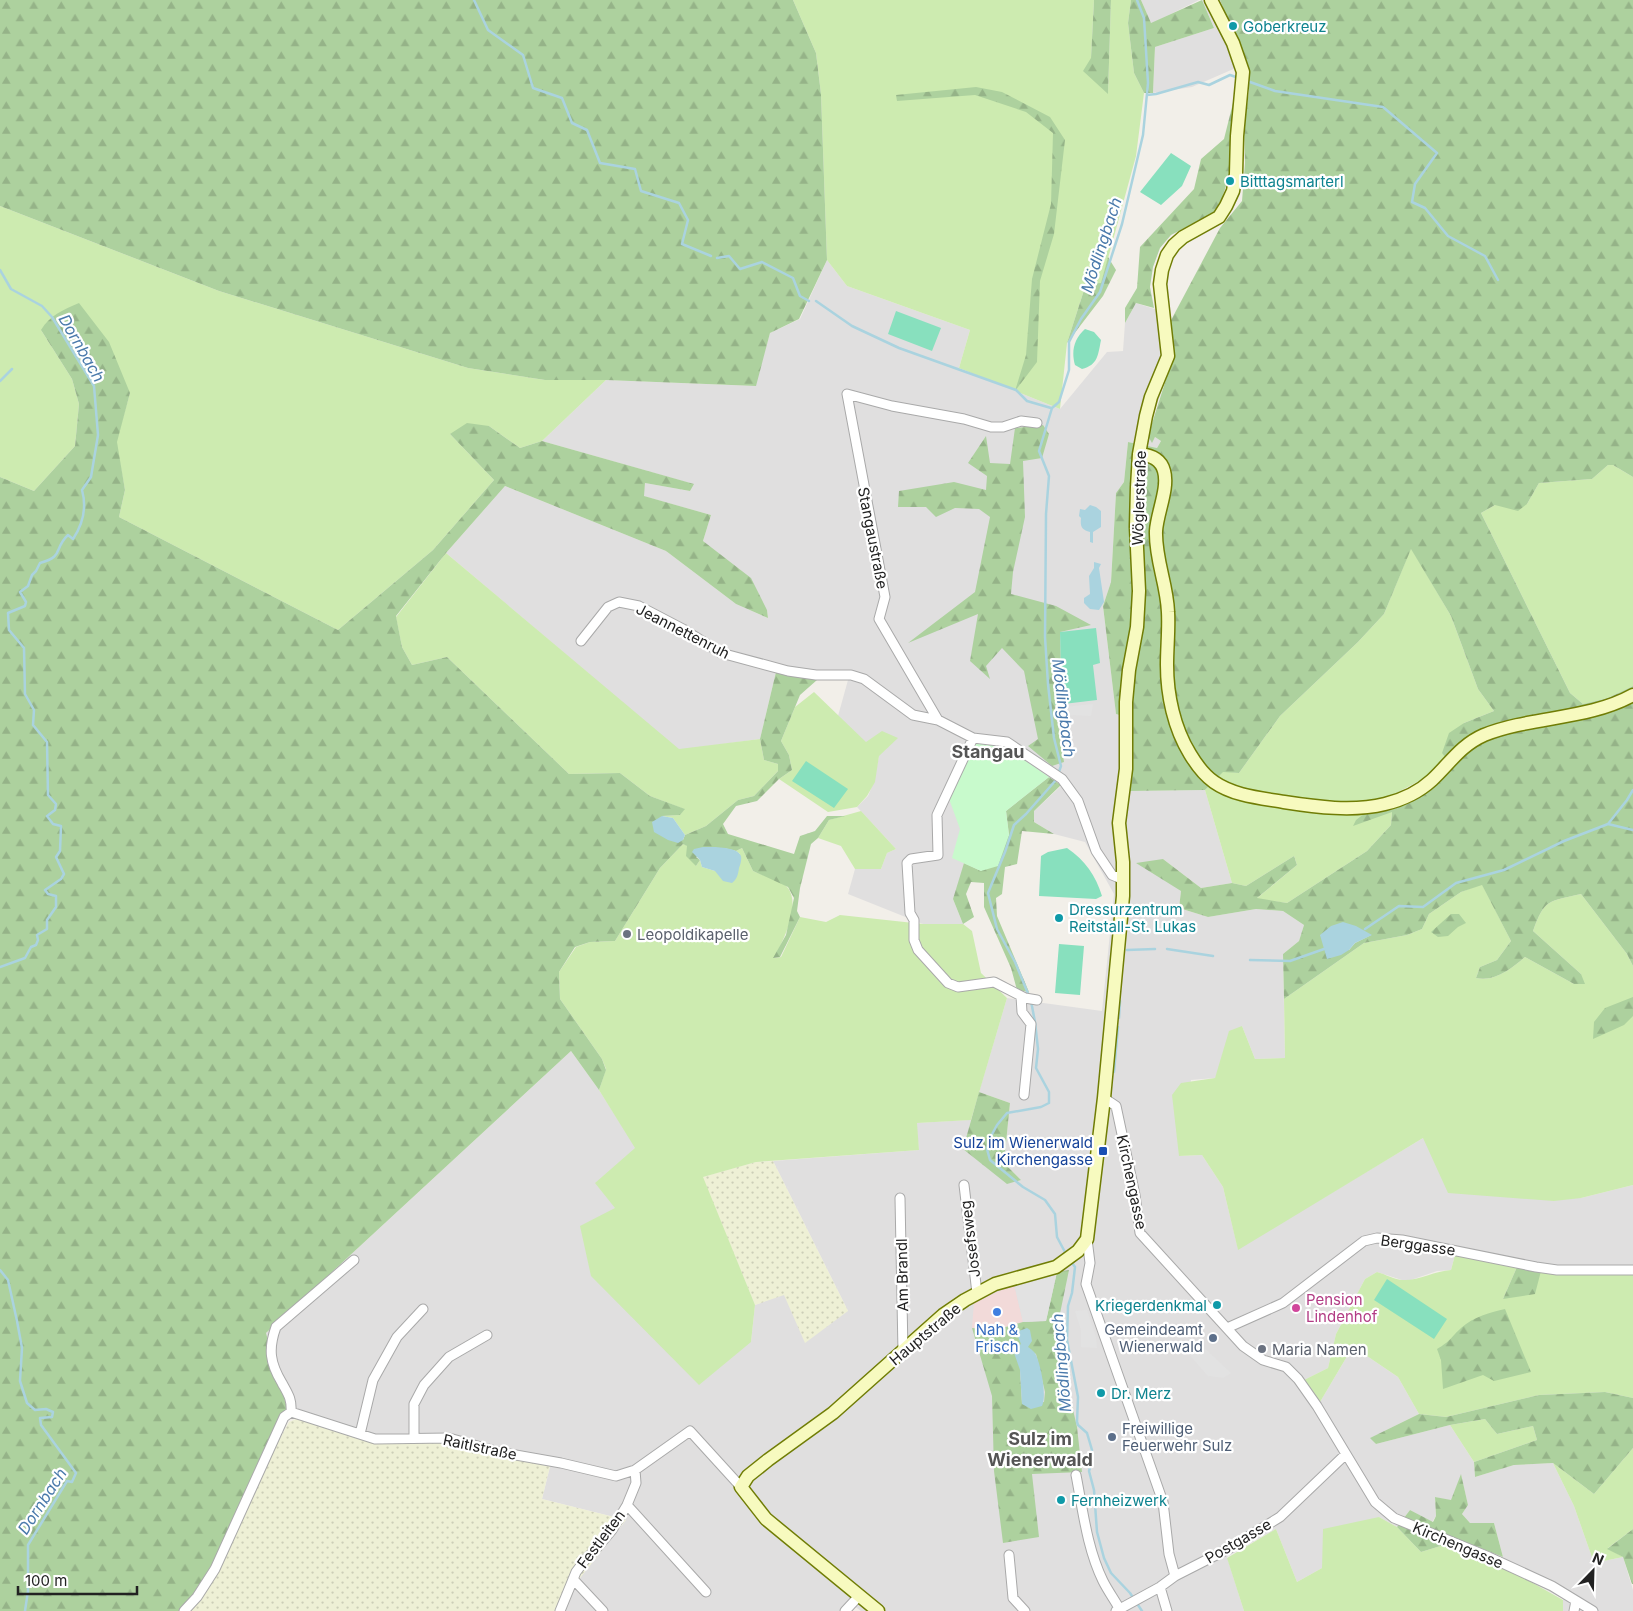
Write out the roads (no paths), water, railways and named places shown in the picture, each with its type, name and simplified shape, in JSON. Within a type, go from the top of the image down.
[{"type":"main road","name":"Wöglerstraße","points":[[1126,769],[1126,702],[1129,670],[1137,627],[1139,591],[1136,487],[1139,454],[1148,406],[1168,356],[1160,284],[1162,270],[1167,256],[1174,245],[1183,237],[1219,217],[1233,191],[1236,174],[1237,136],[1243,72],[1233,43],[1211,0]]},
{"type":"main road","points":[[1139,454],[1157,459],[1165,473],[1156,534],[1168,611],[1167,666],[1170,698],[1184,744],[1202,770],[1219,785],[1252,797],[1300,804],[1352,808],[1385,804],[1407,796],[1425,786],[1460,749],[1477,738],[1508,727],[1611,705],[1633,695]]},
{"type":"main road","name":"Hauptstraße","points":[[742,1487],[748,1476],[833,1413],[944,1315],[977,1293],[996,1284],[1056,1267],[1078,1251],[1087,1239],[1104,1098],[1124,880],[1119,823],[1126,769]]},
{"type":"main road","points":[[742,1487],[766,1519],[878,1611]]},
{"type":"street","name":"Stangaustraße","points":[[938,720],[879,619],[884,597],[847,394],[892,406],[964,419],[991,427],[1004,427],[1020,422],[1037,423]]},
{"type":"street","name":"Jeannettenruh","points":[[581,641],[608,607],[619,602],[639,606],[683,629],[721,653],[806,674],[851,675],[864,679],[913,715],[938,720]]},
{"type":"street","points":[[938,720],[973,738],[1007,742],[1062,779],[1078,801],[1096,851],[1112,875],[1124,880]]},
{"type":"street","points":[[973,738],[937,815],[938,855],[911,859],[906,863],[910,912],[914,920],[914,940],[918,950],[948,983],[958,987],[994,982],[1023,997],[1037,1000]]},
{"type":"street","points":[[1023,997],[1022,1012],[1031,1024],[1024,1095]]},
{"type":"street","name":"Kirchengasse","points":[[1104,1098],[1116,1106],[1140,1233],[1243,1346],[1263,1360],[1286,1367],[1298,1379],[1317,1406],[1375,1502],[1394,1518],[1489,1557],[1552,1586],[1593,1611]]},
{"type":"street","name":"Josefsweg","points":[[964,1185],[977,1293]]},
{"type":"street","name":"Am Brandl","points":[[900,1198],[903,1352]]},
{"type":"street","name":"Berggasse","points":[[1227,1328],[1282,1303],[1364,1241],[1377,1238],[1411,1242],[1557,1270],[1633,1270]]},
{"type":"street","points":[[1087,1239],[1090,1263],[1086,1284],[1163,1502],[1169,1554],[1175,1576]]},
{"type":"street","points":[[184,1611],[197,1597],[215,1569],[277,1430],[284,1417],[292,1412],[292,1401],[277,1375],[271,1358],[271,1342],[276,1327],[354,1260]]},
{"type":"street","points":[[360,1434],[373,1380],[397,1337],[423,1309]]},
{"type":"street","points":[[414,1438],[414,1404],[424,1385],[448,1357],[487,1335]]},
{"type":"street","name":"Raitlstraße","points":[[292,1412],[375,1439],[449,1438],[499,1452],[561,1463],[616,1476],[635,1470],[690,1431],[742,1487]]},
{"type":"street","name":"Postgasse","points":[[1118,1610],[1160,1587],[1175,1576],[1228,1549],[1280,1517],[1346,1454]]},
{"type":"street","name":"Festleiten","points":[[560,1611],[573,1579],[585,1560],[612,1530],[627,1505],[636,1483],[635,1470]]},
{"type":"street","points":[[1076,1475],[1091,1548],[1103,1581],[1118,1610]]},
{"type":"street","points":[[627,1505],[706,1592]]},
{"type":"street","points":[[1009,1555],[1013,1598],[1025,1611]]},
{"type":"street","name":"Festleiten","points":[[573,1579],[603,1611]]},
{"type":"street","points":[[1160,1587],[1167,1611]]},
{"type":"street","points":[[844,1611],[859,1596]]},
{"type":"street","points":[[1574,1611],[1576,1601]]},
{"type":"water","points":[[1090,505],[1101,511],[1101,527],[1093,532],[1093,543],[1090,542],[1090,532],[1082,528],[1079,516],[1080,509],[1085,510]]},
{"type":"water","points":[[1094,562],[1101,564],[1099,568],[1104,602],[1099,610],[1090,609],[1084,603],[1084,598],[1090,594],[1089,576],[1094,568]]},
{"type":"water","points":[[662,816],[673,818],[685,835],[683,840],[678,843],[654,832],[652,822]]},
{"type":"water","points":[[703,847],[730,849],[739,853],[741,862],[737,877],[732,883],[723,881],[715,871],[702,867],[700,860],[692,852],[694,849]]},
{"type":"water","points":[[1343,922],[1356,926],[1372,935],[1355,943],[1341,955],[1327,959],[1320,935],[1331,926]]},
{"type":"water","points":[[1027,1328],[1030,1330],[1032,1341],[1028,1347],[1035,1353],[1038,1360],[1044,1388],[1042,1406],[1031,1409],[1022,1404],[1020,1370],[1013,1350],[1021,1344],[1016,1332]]},
{"type":"waterway","points":[[474,0],[488,30],[523,55],[533,88],[562,98],[572,123],[587,130],[600,163],[635,169],[641,191],[679,203],[688,220],[682,244],[711,256]]},
{"type":"waterway","name":"Mödlingbach","points":[[1029,996],[1015,962],[997,929],[988,893],[1014,825],[1056,780],[1061,766],[1054,738],[1045,637],[1046,514],[1049,476],[1039,451],[1052,408],[1059,402],[1069,370],[1069,342],[1081,319],[1100,292],[1122,224],[1143,135],[1148,83],[1144,18],[1137,0]]},
{"type":"waterway","points":[[1147,95],[1198,82],[1209,85],[1230,75],[1236,77]]},
{"type":"waterway","points":[[1250,82],[1275,91],[1383,107],[1437,153],[1415,184],[1412,202],[1425,208],[1448,236],[1485,256],[1498,280]]},
{"type":"waterway","points":[[717,258],[729,256],[740,269],[762,262],[793,278],[800,296],[809,301]]},
{"type":"waterway","name":"Dornbach","points":[[0,270],[11,289],[42,306],[52,317],[94,386],[98,435],[91,477],[82,490],[84,503],[82,522],[73,539],[68,535],[56,555],[40,563],[32,575],[28,586],[20,592],[26,602],[25,606],[8,613],[9,630],[24,648],[25,694],[34,710],[33,725],[47,742],[48,795],[56,804],[55,810],[47,816],[53,824],[61,826],[60,851],[56,857],[64,874],[61,879],[45,890],[48,894],[56,896],[56,907],[47,920],[47,929],[37,935],[36,945],[31,947],[25,958],[0,967]]},
{"type":"waterway","points":[[816,301],[852,326],[899,348],[1016,390],[1027,401],[1051,408]]},
{"type":"waterway","points":[[0,381],[12,369]]},
{"type":"waterway","points":[[1365,929],[1399,906],[1423,907],[1456,883],[1504,870],[1564,841],[1608,824],[1633,790]]},
{"type":"waterway","points":[[1608,824],[1633,830]]},
{"type":"waterway","points":[[1127,950],[1155,949]]},
{"type":"waterway","points":[[1167,949],[1213,956]]},
{"type":"waterway","points":[[1250,960],[1290,961],[1324,949]]},
{"type":"waterway","name":"Mödlingbach","points":[[1031,1001],[1038,1049],[1036,1068],[1049,1092],[1049,1103],[1041,1107],[1007,1113],[997,1125],[987,1149],[990,1160],[1023,1187],[1045,1200],[1055,1214],[1057,1237],[1066,1254]]},
{"type":"waterway","points":[[1119,1018],[1120,1001]]},
{"type":"waterway","points":[[1114,1072],[1118,1027]]},
{"type":"waterway","name":"Mödlingbach","points":[[1070,1260],[1075,1267],[1072,1293],[1068,1306],[1067,1340],[1078,1397],[1077,1422],[1087,1433],[1092,1450],[1089,1460],[1091,1465],[1089,1471],[1094,1490],[1097,1532],[1104,1558],[1111,1573],[1130,1593],[1142,1611]]},
{"type":"waterway","name":"Dornbach","points":[[0,1270],[8,1280],[17,1321],[22,1348],[20,1381],[27,1403],[35,1410],[46,1409],[53,1412],[52,1417],[40,1418],[41,1425],[76,1473],[72,1482],[67,1481],[28,1545],[28,1591],[25,1611]]},
{"type":"place","name":"Goberkreuz","points":[[1233,26]]},
{"type":"place","name":"Bitttagsmarterl","points":[[1230,181]]},
{"type":"place","name":"Dressurzentrum Reitstall-St. Lukas","points":[[1059,918]]},
{"type":"place","name":"Leopoldikapelle","points":[[627,934]]},
{"type":"place","name":"Sulz im Wienerwald Kirchengasse","points":[[1103,1151]]},
{"type":"place","name":"Kriegerdenkmal","points":[[1217,1305]]},
{"type":"place","name":"Pension Lindenhof","points":[[1296,1308]]},
{"type":"place","name":"Nah & Frisch","points":[[997,1312]]},
{"type":"place","name":"Gemeindeamt Wienerwald","points":[[1213,1338]]},
{"type":"place","name":"Maria Namen","points":[[1262,1349]]},
{"type":"place","name":"Dr. Merz","points":[[1101,1393]]},
{"type":"place","name":"Freiwillige Feuerwehr Sulz","points":[[1112,1437]]},
{"type":"place","name":"Fernheizwerk","points":[[1061,1500]]},
{"type":"district","name":"Stangau","points":[[988,751]]},
{"type":"district","name":"Sulz im Wienerwald","points":[[1040,1448]]}]
